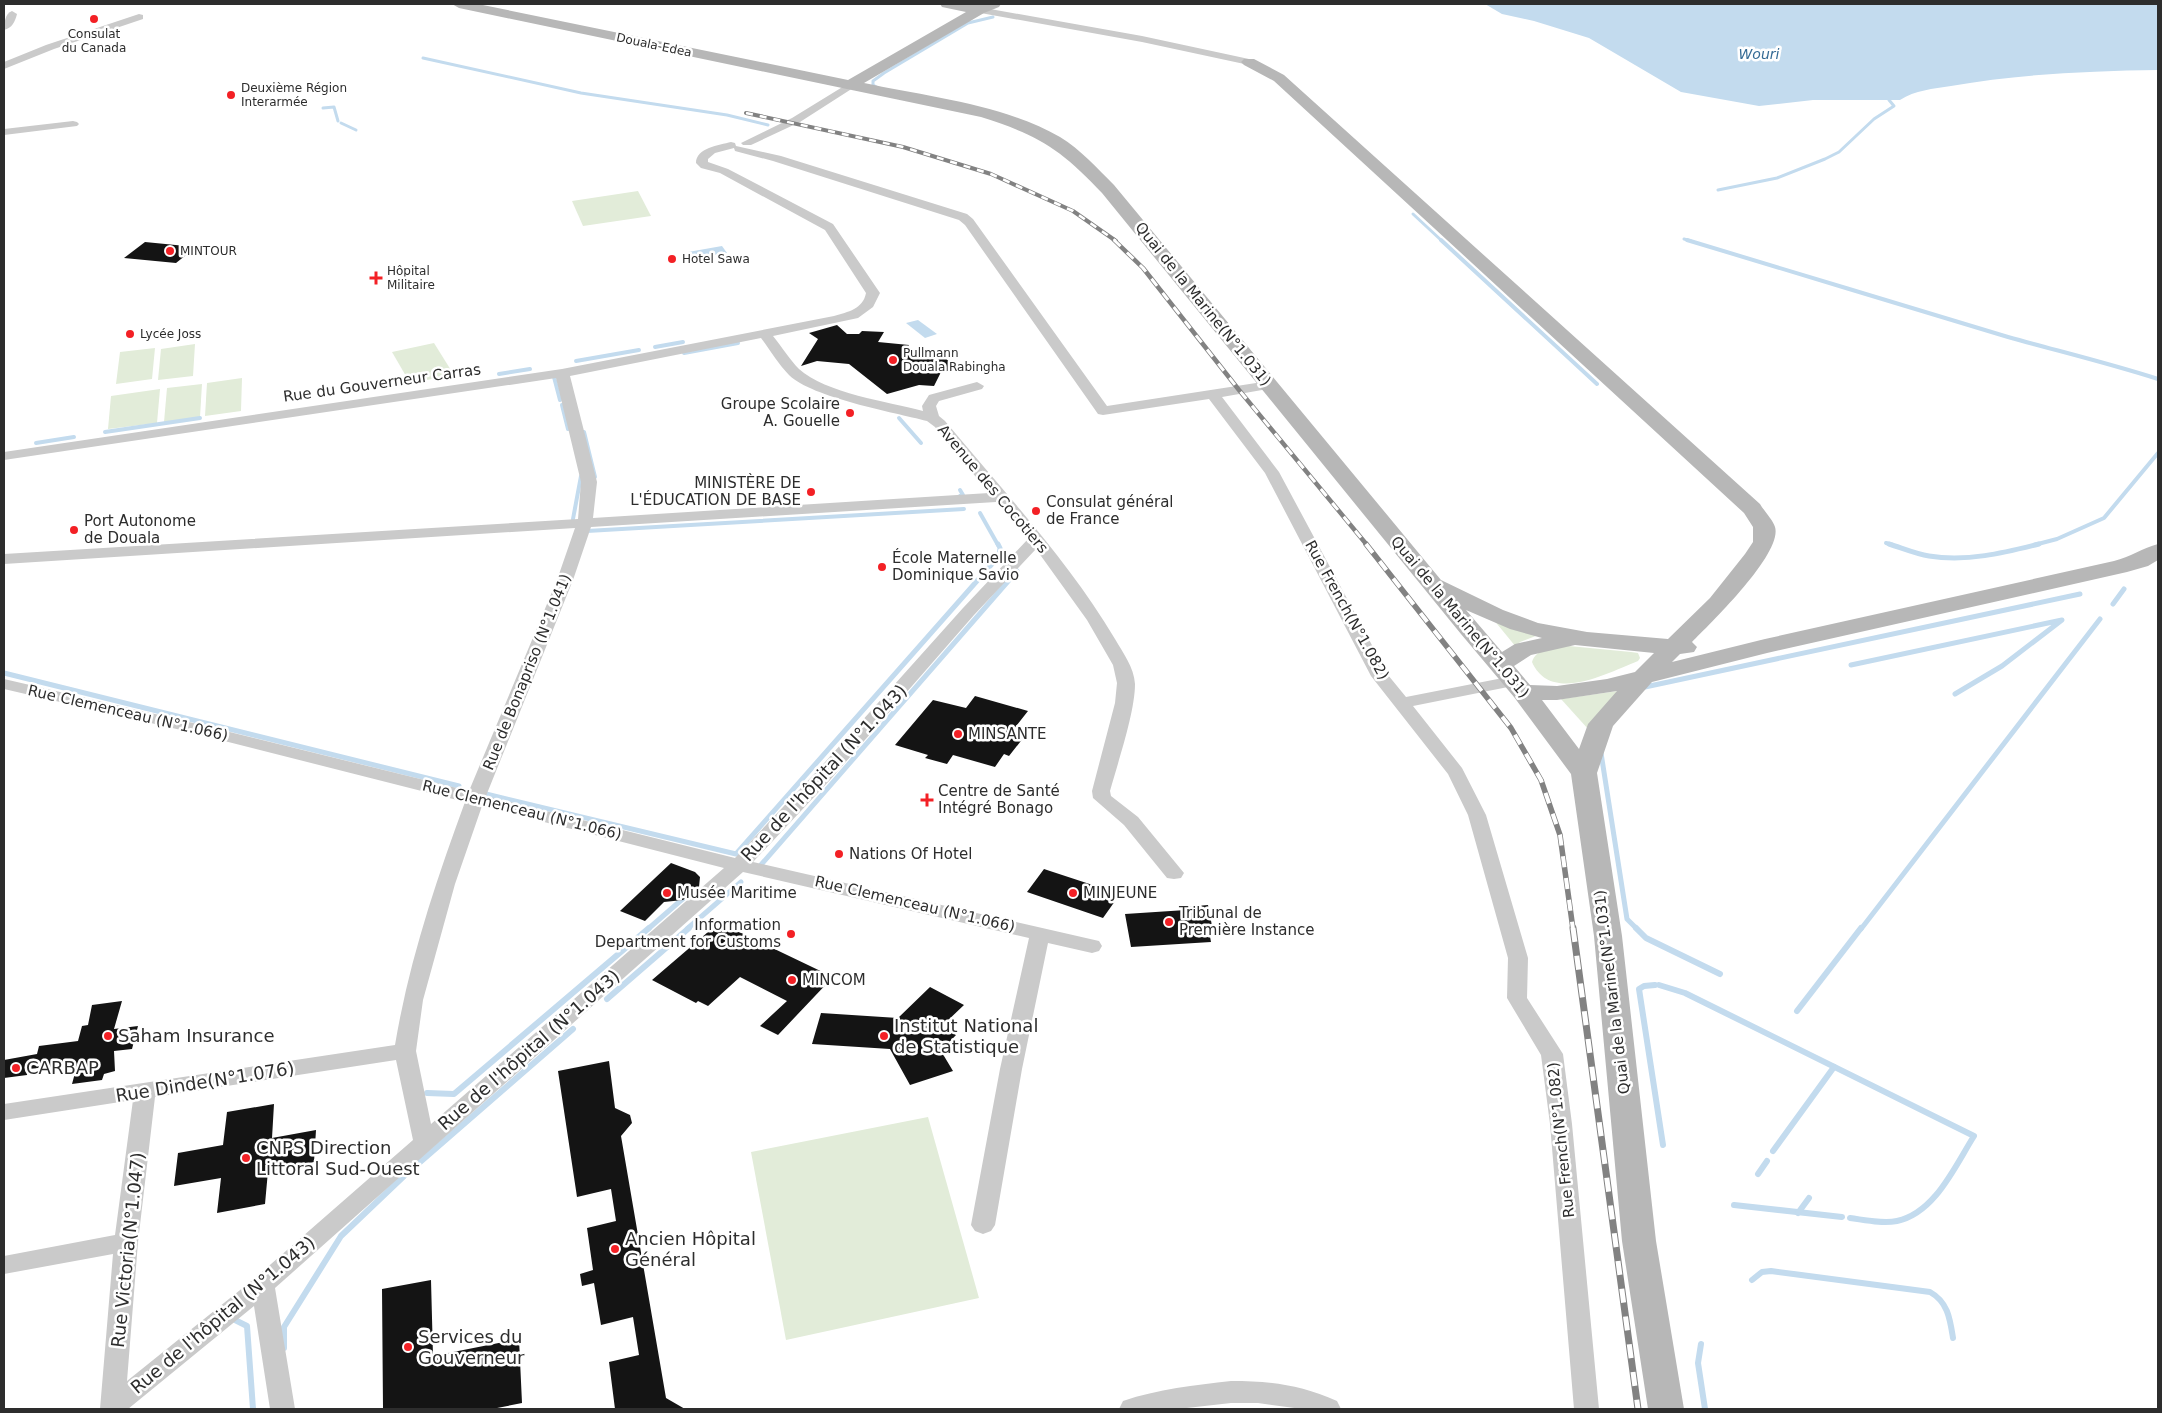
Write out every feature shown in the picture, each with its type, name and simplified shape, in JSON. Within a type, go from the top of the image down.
[{"type":"street","name":"Douala-Edea","points":[[459,4],[849,86]]},
{"type":"street","points":[[947,4],[1249,62],[1279,78],[1752,510],[1764,527],[1764,542],[1755,557],[1718,604],[1644,676],[1601,724],[1584,773]]},
{"type":"street","points":[[724,171],[705,166],[701,161],[711,151],[740,146],[796,120],[849,86],[979,10],[994,4]]},
{"type":"street","points":[[4,27],[10,22],[12,14]]},
{"type":"street","points":[[4,66],[50,47],[139,17]]},
{"type":"street","name":"Quai de la Marine(N°1.031)","points":[[849,86],[985,113],[1037,130],[1056,140],[1084,162],[1512,679],[1584,773],[1608,936],[1639,1241],[1666,1409]]},
{"type":"street","points":[[4,132],[73,124]]},
{"type":"street","points":[[740,146],[828,176],[943,209],[968,222],[1103,411],[1269,385]]},
{"type":"street","points":[[724,171],[722,164],[740,146]]},
{"type":"street","name":"Rue du Gouverneur Carras","points":[[4,456],[562,373],[765,334],[858,313],[868,306],[873,299],[873,293],[829,227],[724,171]]},
{"type":"street","name":"Avenue des Cocotiers","points":[[765,334],[794,372],[806,381],[824,390],[932,418],[940,424],[1037,539],[1084,603],[1122,665],[1126,683],[1117,734],[1101,791],[1102,798],[1132,821],[1174,873]]},
{"type":"street","name":"Rue de Bonapriso (N°1.041)","points":[[424,1142],[405,1051],[413,1000],[426,946],[445,884],[476,799],[565,580],[585,523],[589,482],[562,373]]},
{"type":"street","points":[[932,418],[929,406],[934,398],[977,386]]},
{"type":"street","name":"Rue French(N°1.082)","points":[[1213,394],[1272,472],[1380,676],[1456,772],[1477,815],[1518,958],[1517,998],[1552,1054],[1562,1133],[1587,1409]]},
{"type":"street","points":[[4,559],[1000,497]]},
{"type":"street","name":"Rue de l'hôpital (N°1.043)","points":[[113,1408],[263,1285],[739,865],[789,814],[971,609],[1037,539]]},
{"type":"street","points":[[1403,703],[1512,679],[1557,693],[1579,691],[1765,646],[2119,567],[2158,551]]},
{"type":"street","points":[[1429,581],[1491,614],[1523,625],[1591,640]]},
{"type":"street","points":[[1512,679],[1514,654],[1531,647],[1562,641],[1591,640],[1675,646],[1765,646]]},
{"type":"street","name":"Rue Clemenceau (N°1.066)","points":[[4,684],[180,725],[739,865],[1092,946]]},
{"type":"street","points":[[983,1225],[1011,1069],[1040,933]]},
{"type":"street","name":"Rue Dinde(N°1.076)","points":[[4,1112],[405,1051]]},
{"type":"street","name":"Rue Victoria(N°1.047)","points":[[113,1408],[126,1242],[145,1092]]},
{"type":"street","points":[[4,1265],[126,1242]]},
{"type":"street","points":[[263,1285],[283,1409]]},
{"type":"street","points":[[1132,1409],[1151,1404],[1209,1395],[1252,1392],[1287,1394],[1318,1403],[1328,1409]]},
{"type":"green space","points":[[638,191],[651,216],[583,226],[572,201]]},
{"type":"green space","points":[[434,343],[454,375],[410,383],[392,352]]},
{"type":"green space","points":[[195,344],[193,376],[158,380],[161,349]]},
{"type":"green space","points":[[155,348],[152,379],[116,384],[120,352]]},
{"type":"green space","points":[[242,378],[241,411],[205,416],[207,383]]},
{"type":"green space","points":[[202,384],[200,417],[164,422],[167,388]]},
{"type":"green space","points":[[160,389],[157,423],[108,429],[111,396]]},
{"type":"green space","points":[[1493,619],[1541,634],[1520,642],[1516,647]]},
{"type":"green space","points":[[1569,646],[1638,653],[1640,658],[1638,661],[1612,672],[1581,682],[1566,683],[1552,682],[1541,675],[1532,662],[1534,657],[1542,651]]},
{"type":"green space","points":[[1618,691],[1589,730],[1561,699]]},
{"type":"green space","points":[[928,1117],[979,1298],[786,1340],[751,1152]]},
{"type":"water","name":"Wouri","points":[[1485,4],[2158,4],[2158,70],[2080,72],[2002,79],[1924,90],[1900,100],[1813,100],[1759,106],[1681,92],[1589,38],[1534,21],[1502,14]]},
{"type":"water","points":[[722,246],[727,253],[692,258],[688,252]]},
{"type":"water","points":[[918,320],[937,334],[925,338],[906,323]]},
{"type":"building","name":"MINTOUR","points":[[145,242],[196,247],[176,263],[124,258]]},
{"type":"building","name":"Pullmann Douala Rabingha","points":[[837,325],[847,334],[859,334],[862,331],[884,332],[878,342],[909,345],[907,350],[918,351],[915,356],[946,359],[959,369],[941,372],[934,386],[919,385],[887,394],[849,364],[817,361],[801,366],[818,339],[809,333]]},
{"type":"building","name":"MINSANTE","points":[[975,696],[1028,711],[1010,734],[1024,737],[1009,756],[1004,754],[995,767],[953,755],[947,764],[925,758],[928,755],[895,745],[933,700],[966,708]]},
{"type":"building","name":"Musée Maritime","points":[[671,863],[695,872],[700,877],[699,887],[683,900],[664,902],[645,921],[620,911]]},
{"type":"building","name":"MINJEUNE","points":[[1044,869],[1120,894],[1103,918],[1027,892]]},
{"type":"building","name":"Tribunal de Première Instance","points":[[1208,905],[1213,931],[1209,931],[1211,942],[1131,947],[1125,914],[1186,910],[1186,907]]},
{"type":"building","name":"MINCOM","points":[[715,926],[729,932],[733,929],[833,977],[778,1035],[760,1026],[787,1001],[740,977],[708,1006],[698,1001],[696,1003],[652,980]]},
{"type":"building","name":"Institut National de Statistique","points":[[930,987],[964,1005],[943,1025],[956,1035],[941,1051],[953,1071],[910,1085],[890,1049],[812,1044],[821,1013],[898,1018]]},
{"type":"building","name":"Saham Insurance","points":[[122,1001],[114,1029],[138,1026],[132,1049],[114,1051],[115,1071],[104,1074],[102,1080],[72,1084],[75,1073],[69,1074],[72,1065],[28,1069],[27,1075],[4,1078],[4,1060],[37,1054],[39,1046],[78,1041],[82,1026],[88,1025],[92,1005]]},
{"type":"building","name":"Ancien Hôpital Général","points":[[609,1061],[615,1108],[630,1115],[632,1123],[621,1136],[666,1398],[685,1409],[615,1409],[609,1362],[639,1355],[633,1317],[601,1325],[594,1283],[582,1286],[580,1274],[593,1270],[587,1228],[616,1221],[611,1189],[577,1197],[558,1071]]},
{"type":"building","name":"CNPS Direction Littoral Sud-Ouest","points":[[274,1104],[272,1138],[316,1130],[314,1162],[268,1171],[265,1204],[217,1213],[221,1178],[174,1186],[178,1153],[223,1145],[227,1112]]},
{"type":"building","name":"Services du Gouverneur","points":[[431,1280],[433,1356],[519,1339],[522,1403],[492,1409],[383,1409],[382,1289]]},
{"type":"waterway","points":[[878,88],[873,85],[873,81],[884,73],[968,23],[993,17]]},
{"type":"waterway","points":[[423,58],[581,93],[727,115],[768,125]]},
{"type":"waterway","points":[[1718,190],[1777,178],[1839,152],[1874,119],[1894,106],[1889,100]]},
{"type":"waterway","points":[[323,108],[334,107],[338,121]]},
{"type":"waterway","points":[[341,123],[356,130]]},
{"type":"waterway","points":[[1413,214],[1442,241]]},
{"type":"waterway","points":[[1684,239],[1691,241]]},
{"type":"waterway","points":[[1441,240],[1597,384]]},
{"type":"waterway","points":[[1687,240],[2008,337],[2158,379]]},
{"type":"waterway","points":[[655,347],[683,342]]},
{"type":"waterway","points":[[684,353],[738,343]]},
{"type":"waterway","points":[[576,361],[639,350]]},
{"type":"waterway","points":[[499,374],[530,369]]},
{"type":"waterway","points":[[554,377],[560,400]]},
{"type":"waterway","points":[[562,405],[568,429]]},
{"type":"waterway","points":[[105,432],[200,418]]},
{"type":"waterway","points":[[899,418],[921,443]]},
{"type":"waterway","points":[[584,432],[595,477]]},
{"type":"waterway","points":[[36,443],[74,437]]},
{"type":"waterway","points":[[2034,545],[2057,539],[2104,518],[2158,453]]},
{"type":"waterway","points":[[573,519],[581,476]]},
{"type":"waterway","points":[[960,490],[963,495],[960,496]]},
{"type":"waterway","points":[[587,531],[964,509]]},
{"type":"waterway","points":[[980,513],[998,545]]},
{"type":"waterway","points":[[1886,543],[1893,545]]},
{"type":"waterway","points":[[482,793],[736,854],[999,556],[1000,548],[998,544]]},
{"type":"waterway","points":[[1889,544],[1924,555],[1943,558],[1971,557],[2039,544]]},
{"type":"waterway","points":[[760,866],[1017,571]]},
{"type":"waterway","points":[[2113,604],[2124,589]]},
{"type":"waterway","points":[[1645,687],[2080,594]]},
{"type":"waterway","points":[[1861,929],[2100,619]]},
{"type":"waterway","points":[[1851,665],[2062,620],[2002,666],[1955,694]]},
{"type":"waterway","points":[[4,673],[459,786]]},
{"type":"waterway","points":[[1601,753],[1627,919],[1646,938],[1720,974]]},
{"type":"waterway","points":[[687,929],[741,882]]},
{"type":"waterway","points":[[648,929],[686,896]]},
{"type":"waterway","points":[[427,1093],[454,1094],[649,928]]},
{"type":"waterway","points":[[607,999],[689,928]]},
{"type":"waterway","points":[[1797,1011],[1861,928]]},
{"type":"waterway","points":[[1655,985],[1644,986],[1639,989],[1663,1145]]},
{"type":"waterway","points":[[1659,985],[1685,993],[1974,1136],[1943,1187],[1922,1209],[1910,1216],[1891,1222],[1850,1218]]},
{"type":"waterway","points":[[284,1348],[284,1327],[341,1236],[404,1176],[573,1029]]},
{"type":"waterway","points":[[1773,1151],[1834,1067]]},
{"type":"waterway","points":[[1758,1174],[1767,1161]]},
{"type":"waterway","points":[[1799,1212],[1809,1198]]},
{"type":"waterway","points":[[1734,1205],[1799,1212]]},
{"type":"waterway","points":[[1799,1212],[1842,1217]]},
{"type":"waterway","points":[[1752,1280],[1762,1272],[1771,1271],[1930,1292],[1944,1306],[1949,1318],[1953,1338]]},
{"type":"waterway","points":[[235,1320],[247,1326],[253,1409]]},
{"type":"waterway","points":[[1701,1344],[1698,1363],[1705,1409]]},
{"type":"railway","points":[[746,113],[903,147],[991,174],[1073,211],[1116,241]]},
{"type":"railway","points":[[1114,240],[1143,268],[1239,390],[1367,545]]},
{"type":"railway","points":[[1366,544],[1511,728],[1541,780],[1560,835],[1573,929]]},
{"type":"railway","points":[[1573,928],[1638,1409]]},
{"type":"place","name":"Consulat du Canada","points":[[94,19]]},
{"type":"place","name":"Deuxième Région Interarmée","points":[[231,95]]},
{"type":"place","name":"MINTOUR","points":[[170,251]]},
{"type":"place","name":"Hotel Sawa","points":[[672,259]]},
{"type":"place","name":"Hôpital Militaire","points":[[376,278]]},
{"type":"place","name":"Lycée Joss","points":[[130,334]]},
{"type":"place","name":"Pullmann Douala Rabingha","points":[[893,360]]},
{"type":"place","name":"Groupe Scolaire A. Gouelle","points":[[850,413]]},
{"type":"place","name":"MINISTÈRE DE L'ÉDUCATION DE BASE","points":[[811,492]]},
{"type":"place","name":"Consulat général de France","points":[[1036,511]]},
{"type":"place","name":"Port Autonome de Douala","points":[[74,530]]},
{"type":"place","name":"École Maternelle Dominique Savio","points":[[882,567]]},
{"type":"place","name":"MINSANTE","points":[[958,734]]},
{"type":"place","name":"Centre de Santé Intégré Bonago","points":[[927,800]]},
{"type":"place","name":"Nations Of Hotel","points":[[839,854]]},
{"type":"place","name":"Musée Maritime","points":[[667,893]]},
{"type":"place","name":"MINJEUNE","points":[[1073,893]]},
{"type":"place","name":"Tribunal de Première Instance","points":[[1169,922]]},
{"type":"place","name":"Information Department for Customs","points":[[791,934]]},
{"type":"place","name":"MINCOM","points":[[792,980]]},
{"type":"place","name":"Saham Insurance","points":[[108,1036]]},
{"type":"place","name":"Institut National de Statistique","points":[[884,1036]]},
{"type":"place","name":"CARBAP","points":[[16,1068]]},
{"type":"place","name":"CNPS Direction Littoral Sud-Ouest","points":[[246,1158]]},
{"type":"place","name":"Ancien Hôpital Général","points":[[615,1249]]},
{"type":"place","name":"Services du Gouverneur","points":[[408,1347]]}]
